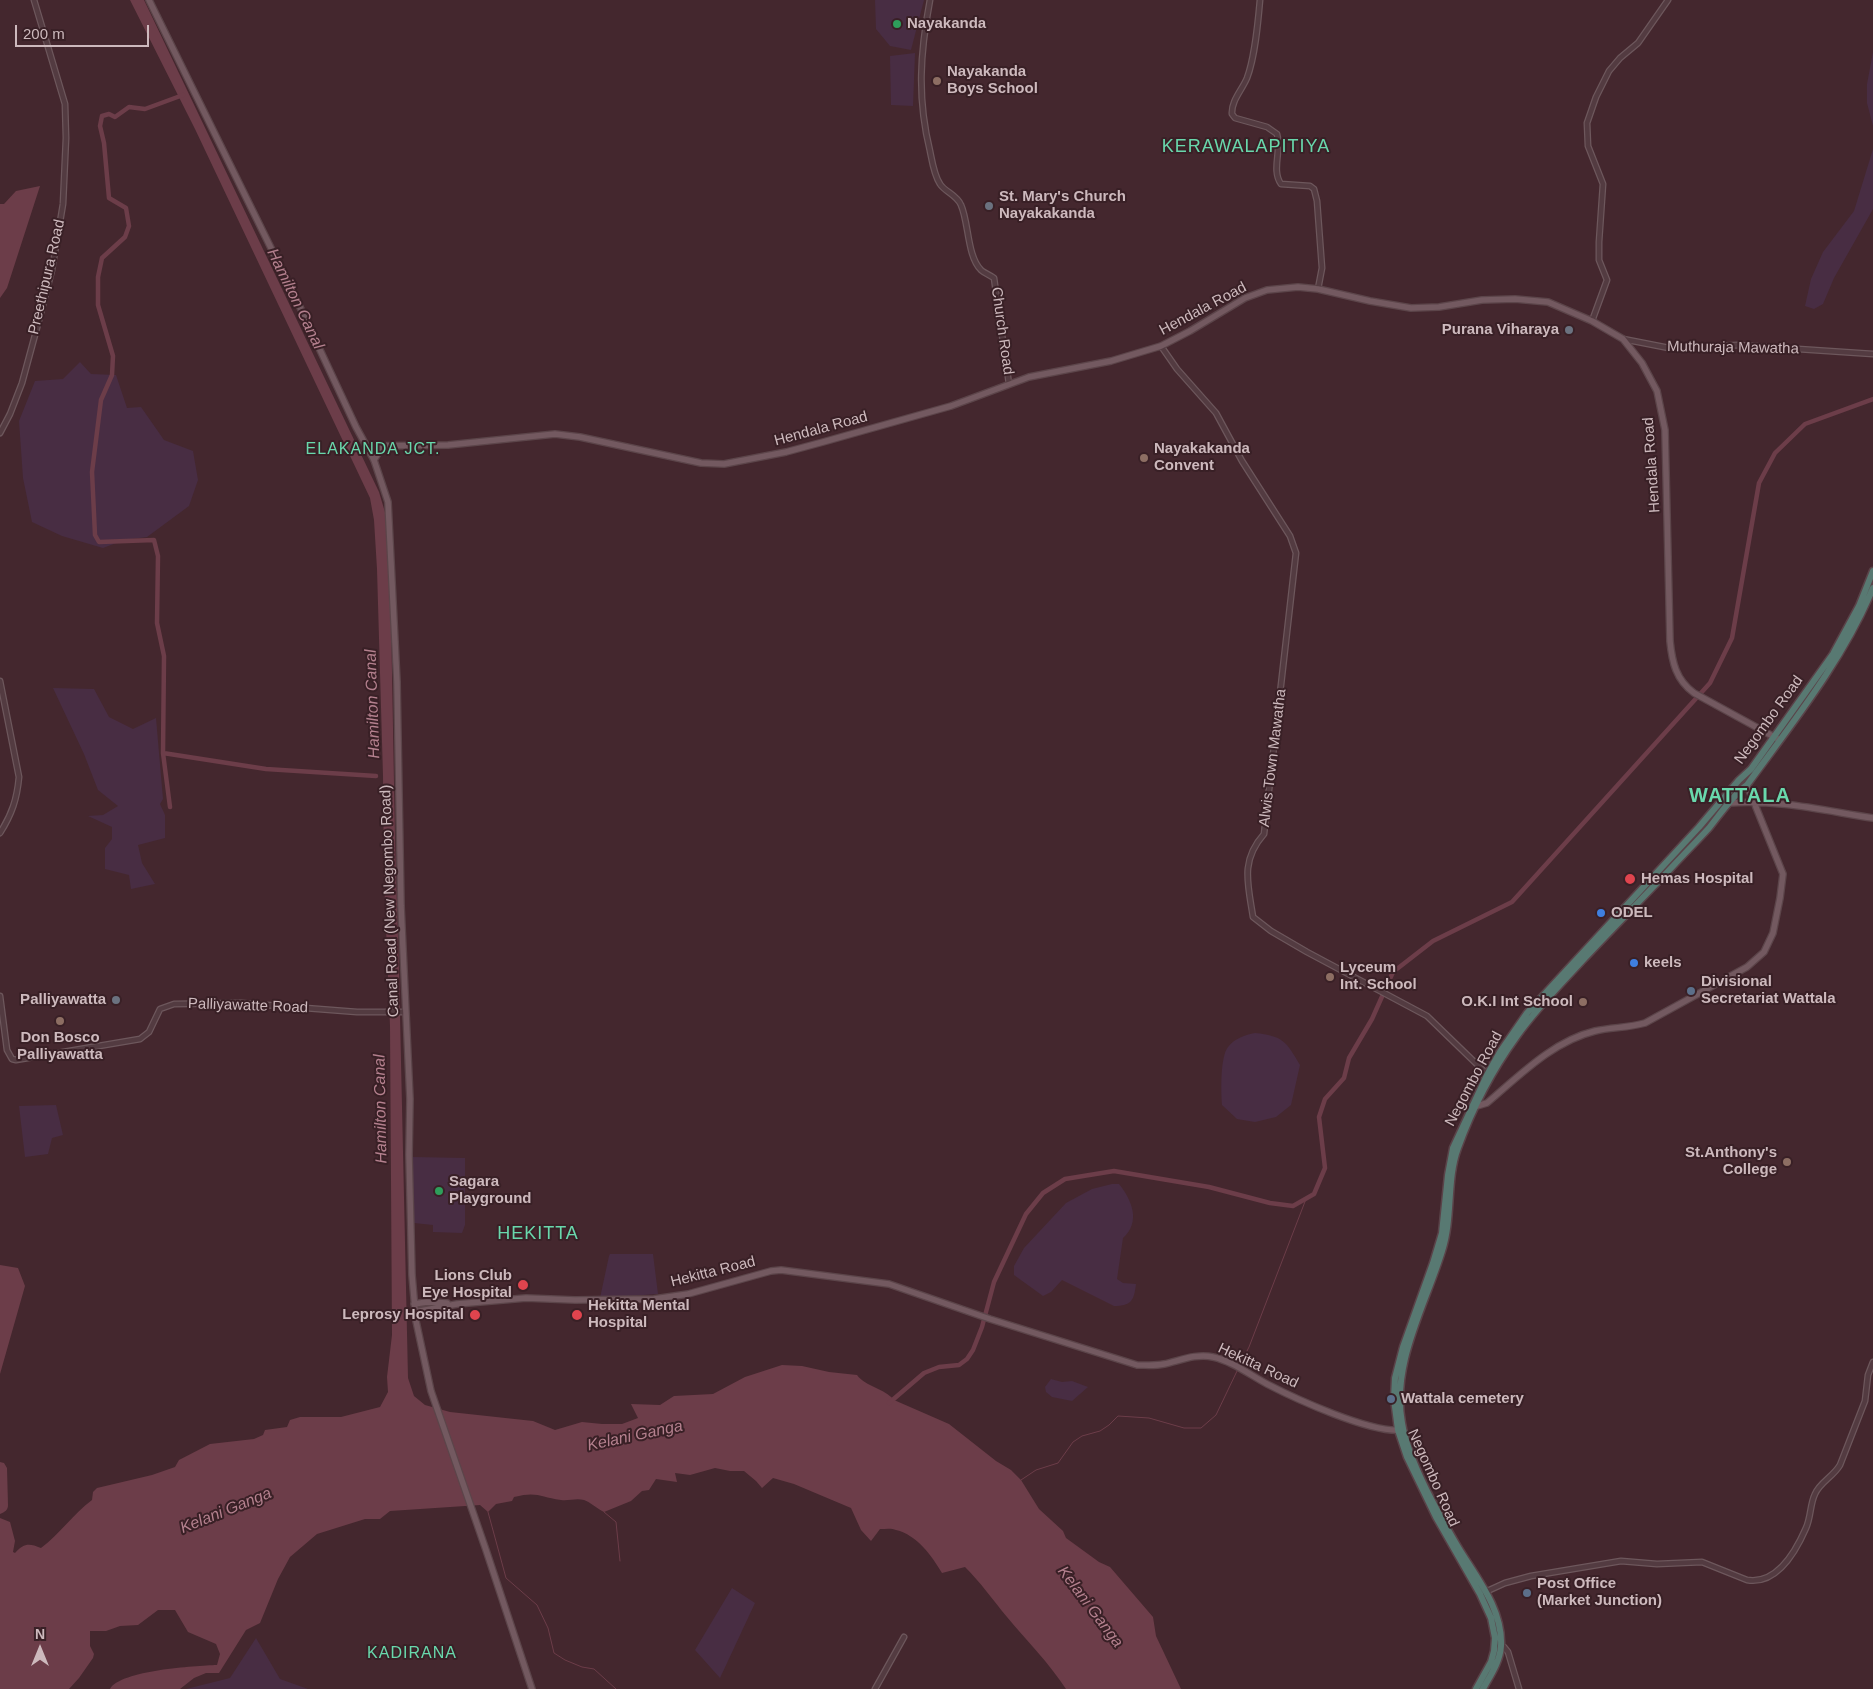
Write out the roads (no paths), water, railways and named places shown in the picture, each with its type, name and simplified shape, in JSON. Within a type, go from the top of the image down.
[{"type":"highway","name":"Negombo Road","points":[[1489,1076],[1515,1038],[1554,992],[1747,785],[1844,636],[1873,571]]},
{"type":"highway","name":"Negombo Road","points":[[1482,1689],[1496,1665],[1501,1631],[1497,1616],[1440,1514],[1400,1430],[1399,1399],[1401,1380],[1406,1356],[1444,1242],[1449,1218],[1456,1157],[1475,1106],[1500,1052],[1527,1014],[1696,831],[1739,780],[1752,770],[1778,739],[1846,644],[1873,588]]},
{"type":"highway","name":"Negombo Road","points":[[1476,1689],[1498,1646]]},
{"type":"main road","name":"Canal Road (New Negombo Road)","points":[[149,0],[374,460],[387,493],[390,526],[410,1099],[409,1155],[414,1304],[426,1370],[435,1403],[532,1689]]},
{"type":"main road","name":"Hendala Road","points":[[368,448],[374,446],[448,445],[555,434],[574,436],[701,463],[724,464],[786,452],[958,404],[1029,377],[1111,361],[1161,346],[1245,298],[1268,290],[1298,287],[1318,289],[1411,308],[1439,307],[1482,300],[1515,299],[1548,302],[1592,321],[1623,339],[1642,363],[1657,391],[1665,430],[1670,641],[1672,659],[1677,675],[1684,685],[1694,693],[1778,739]]},
{"type":"main road","points":[[374,460],[380,452],[391,447]]},
{"type":"main road","points":[[1475,1106],[1487,1103],[1559,1046],[1596,1030],[1633,1027],[1645,1023],[1747,967],[1764,952],[1773,934],[1783,874],[1756,803],[1747,785]]},
{"type":"main road","points":[[1729,803],[1744,802],[1805,807],[1873,818]]},
{"type":"main road","name":"Hekitta Road","points":[[415,1312],[457,1304],[526,1298],[575,1300],[654,1298],[688,1294],[754,1275],[781,1270],[880,1282],[1137,1365],[1162,1365],[1204,1356],[1216,1358],[1291,1396],[1327,1411],[1380,1428],[1400,1430]]},
{"type":"main road","name":"Hekitta Road","points":[[414,1304],[427,1302],[457,1304]]},
{"type":"street","name":"Preethipura Road","points":[[0,433],[20,389],[38,324],[52,270],[63,204],[66,138],[65,104],[34,0]]},
{"type":"street","name":"Church Road","points":[[930,0],[921,52],[920,93],[924,127],[934,169],[940,184],[960,203],[968,224],[973,256],[981,270],[994,278],[1010,384]]},
{"type":"street","points":[[1260,0],[1252,60],[1247,78],[1231,112],[1235,118],[1267,128],[1277,134],[1279,141],[1277,174],[1281,184],[1310,186],[1314,190],[1317,201],[1322,268],[1318,289]]},
{"type":"street","points":[[1592,321],[1607,280],[1600,260],[1599,242],[1603,184],[1588,146],[1587,122],[1596,96],[1609,71],[1620,58],[1638,43],[1668,0]]},
{"type":"street","name":"Muthuraja Mawatha","points":[[1623,339],[1669,348],[1738,345],[1873,354]]},
{"type":"street","name":"Alwis Town Mawatha","points":[[1161,346],[1177,370],[1216,413],[1242,461],[1290,536],[1296,553],[1264,834],[1252,848],[1248,866],[1253,917],[1271,931],[1300,948],[1427,1016],[1489,1076]]},
{"type":"street","points":[[0,681],[19,777],[14,808],[0,833]]},
{"type":"street","name":"Palliyawatte Road","points":[[0,996],[7,1050],[12,1059],[140,1039],[149,1032],[160,1009],[172,1004],[241,1004],[357,1012],[406,1012]]},
{"type":"street","points":[[1483,1593],[1505,1583],[1531,1576],[1616,1561],[1657,1564],[1702,1562],[1747,1580],[1754,1581],[1769,1577],[1784,1564],[1806,1528],[1814,1496],[1819,1486],[1835,1473],[1840,1465],[1845,1448],[1865,1401],[1868,1375],[1873,1362]]},
{"type":"street","points":[[875,1689],[904,1637]]},
{"type":"street","points":[[1498,1646],[1506,1648],[1508,1652],[1518,1689]]},
{"type":"water","name":"Kelani Ganga","points":[[130,0],[144,0],[379,492],[387,519],[390,562],[408,1378],[414,1396],[425,1405],[450,1412],[533,1421],[555,1430],[582,1422],[622,1424],[638,1418],[631,1404],[660,1405],[674,1396],[713,1394],[745,1377],[782,1365],[802,1366],[829,1372],[857,1375],[894,1400],[949,1424],[996,1461],[1011,1470],[1021,1480],[1039,1509],[1063,1531],[1066,1538],[1099,1562],[1110,1567],[1153,1617],[1156,1636],[1181,1689],[1066,1689],[1045,1661],[965,1567],[942,1573],[929,1553],[917,1541],[911,1536],[894,1529],[880,1529],[871,1541],[861,1530],[851,1508],[794,1484],[773,1478],[762,1488],[744,1471],[715,1468],[690,1475],[675,1473],[677,1482],[656,1479],[649,1490],[642,1491],[631,1501],[604,1512],[584,1500],[561,1500],[533,1495],[514,1497],[512,1501],[496,1504],[488,1512],[480,1505],[390,1511],[380,1519],[365,1519],[317,1534],[290,1557],[278,1579],[260,1623],[246,1630],[219,1673],[206,1673],[194,1678],[180,1689],[110,1689],[128,1677],[143,1673],[217,1665],[220,1654],[216,1644],[188,1632],[175,1610],[158,1610],[138,1625],[120,1626],[106,1631],[90,1631],[90,1646],[94,1654],[93,1658],[69,1689],[0,1689],[0,1518],[10,1522],[15,1541],[13,1552],[15,1553],[21,1547],[27,1545],[41,1548],[92,1500],[93,1492],[97,1488],[152,1475],[175,1467],[179,1460],[210,1444],[254,1439],[263,1435],[265,1430],[287,1427],[290,1420],[300,1417],[341,1417],[380,1407],[388,1392],[387,1377],[392,1335],[390,1026],[384,878],[377,569],[374,520],[370,498],[195,129]]},
{"type":"water","points":[[40,186],[7,288],[0,298],[0,204],[4,204],[16,191]]},
{"type":"water","points":[[0,1265],[18,1268],[25,1286],[0,1374]]},
{"type":"water","points":[[0,1462],[4,1463],[7,1468],[8,1505],[6,1511],[0,1514]]},
{"type":"waterway","points":[[170,807],[163,753],[164,656],[157,623],[158,556],[154,540],[99,542],[95,535],[92,472],[101,400],[112,375],[113,356],[98,305],[98,277],[102,258],[125,237],[129,226],[126,208],[109,198],[104,143],[100,126],[102,116],[109,114],[115,117],[129,107],[145,109],[183,95]]},
{"type":"waterway","points":[[889,1403],[924,1373],[939,1367],[959,1365],[967,1359],[973,1350],[982,1327],[994,1282],[1026,1214],[1043,1193],[1065,1179],[1114,1171],[1209,1187],[1270,1203],[1293,1206],[1314,1194],[1325,1168],[1319,1117],[1325,1099],[1344,1078],[1349,1058],[1372,1019],[1393,972],[1433,941],[1512,902],[1710,683],[1732,638],[1759,483],[1775,453],[1805,424],[1873,399]]},
{"type":"waterway","points":[[163,753],[266,769],[376,776]]},
{"type":"waterway","points":[[1240,1365],[1249,1347],[1306,1199]]},
{"type":"waterway","points":[[1021,1480],[1036,1470],[1058,1463],[1073,1442],[1082,1436],[1100,1431],[1118,1416],[1149,1418],[1184,1428],[1201,1428],[1216,1415],[1238,1369]]},
{"type":"waterway","points":[[488,1512],[506,1578],[537,1605],[548,1628],[554,1653],[582,1667],[594,1669],[616,1689]]},
{"type":"waterway","points":[[604,1512],[616,1522],[620,1561]]},
{"type":"place","name":"Nayakanda","points":[[897,24]]},
{"type":"place","name":"Nayakanda Boys School","points":[[937,81]]},
{"type":"place","name":"St. Mary's Church Nayakakanda","points":[[989,206]]},
{"type":"place","name":"Purana Viharaya","points":[[1569,330]]},
{"type":"place","name":"Nayakakanda Convent","points":[[1144,458]]},
{"type":"place","name":"Hemas Hospital","points":[[1630,879]]},
{"type":"place","name":"ODEL","points":[[1601,913]]},
{"type":"place","name":"keels","points":[[1634,963]]},
{"type":"place","name":"Lyceum Int. School","points":[[1330,977]]},
{"type":"place","name":"Divisional Secretariat Wattala","points":[[1691,991]]},
{"type":"place","name":"Palliyawatta","points":[[116,1000]]},
{"type":"place","name":"O.K.I Int School","points":[[1583,1002]]},
{"type":"place","name":"Don Bosco Palliyawatta","points":[[60,1021]]},
{"type":"place","name":"St.Anthony's College","points":[[1787,1162]]},
{"type":"place","name":"Sagara Playground","points":[[439,1191]]},
{"type":"place","name":"Lions Club Eye Hospital","points":[[523,1285]]},
{"type":"place","name":"Leprosy Hospital","points":[[475,1315]]},
{"type":"place","name":"Hekitta Mental Hospital","points":[[577,1315]]},
{"type":"place","name":"Wattala cemetery","points":[[1391,1399]]},
{"type":"place","name":"Post Office (Market Junction)","points":[[1527,1593]]},
{"type":"district","name":"KERAWALAPITIYA","points":[[1246,147]]},
{"type":"district","name":"ELAKANDA JCT.","points":[[373,450]]},
{"type":"district","name":"WATTALA","points":[[1740,796]]},
{"type":"district","name":"HEKITTA","points":[[538,1234]]},
{"type":"district","name":"KADIRANA","points":[[412,1654]]},
{"type":"water label","name":"Hamilton Canal","points":[[295,299]]},
{"type":"water label","name":"Hamilton Canal","points":[[373,704]]},
{"type":"water label","name":"Hamilton Canal","points":[[381,1109]]}]
